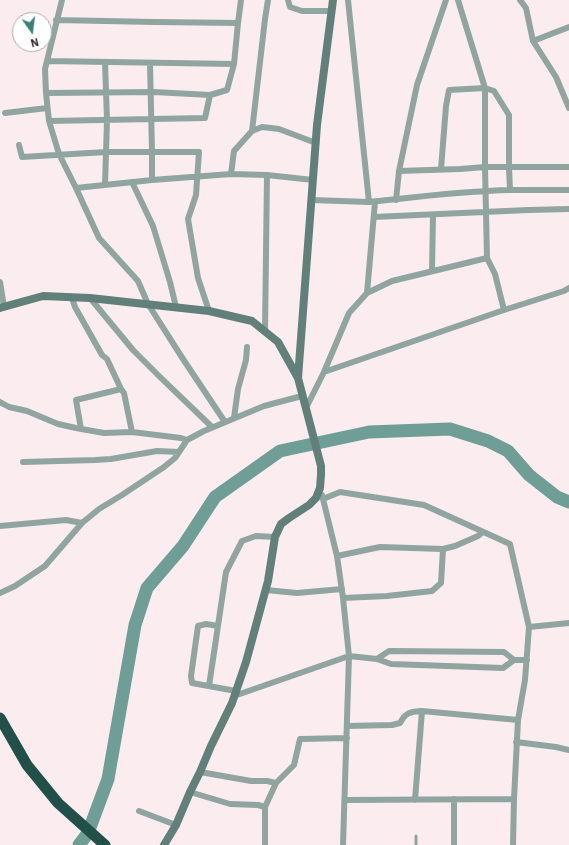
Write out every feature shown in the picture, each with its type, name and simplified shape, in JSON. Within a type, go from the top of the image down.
[{"type":"highway","points":[[0,718],[26,765],[58,803],[105,845]]},
{"type":"main road","points":[[298,378],[317,125],[333,0]]},
{"type":"main road","points":[[2,307],[43,296],[90,298],[209,311],[252,321],[278,342],[298,378],[322,470],[320,488],[316,498],[309,505],[281,524],[275,537],[266,590],[246,662],[232,703],[176,825],[164,845]]},
{"type":"street","points":[[62,0],[45,69],[49,121],[59,154],[98,238],[138,281],[148,304],[225,422]]},
{"type":"street","points":[[46,93],[151,92],[210,95],[227,90],[234,64],[241,0]]},
{"type":"street","points":[[252,131],[268,0]]},
{"type":"street","points":[[288,0],[290,7],[302,11],[328,11],[332,13]]},
{"type":"street","points":[[348,0],[374,217],[367,293]]},
{"type":"street","points":[[396,200],[399,171],[417,86],[446,0]]},
{"type":"street","points":[[458,0],[484,88],[487,258],[495,274],[504,310]]},
{"type":"street","points":[[520,0],[526,8],[533,41],[556,77],[569,108]]},
{"type":"street","points":[[56,20],[238,23]]},
{"type":"street","points":[[533,41],[569,27]]},
{"type":"street","points":[[47,61],[234,64]]},
{"type":"street","points":[[105,62],[107,120],[105,185]]},
{"type":"street","points":[[150,63],[152,180]]},
{"type":"street","points":[[441,169],[446,106],[449,90],[484,88],[494,91],[509,115],[510,190]]},
{"type":"street","points":[[49,121],[205,118],[210,95]]},
{"type":"street","points":[[5,114],[47,108]]},
{"type":"street","points":[[231,174],[234,151],[252,131],[262,127],[271,128],[316,143]]},
{"type":"street","points":[[19,145],[22,157],[106,152],[199,152],[196,195],[188,219],[198,278],[209,311]]},
{"type":"street","points":[[399,171],[485,167],[569,167]]},
{"type":"street","points":[[76,188],[231,174],[267,175],[313,180]]},
{"type":"street","points":[[265,332],[267,175]]},
{"type":"street","points":[[132,182],[152,226],[170,282],[176,307]]},
{"type":"street","points":[[312,200],[372,202],[432,195],[486,191],[569,190]]},
{"type":"street","points":[[374,217],[569,209]]},
{"type":"street","points":[[432,271],[433,215]]},
{"type":"street","points":[[306,408],[324,372],[350,313],[367,293],[392,281],[487,258]]},
{"type":"street","points":[[0,282],[2,307]]},
{"type":"street","points":[[324,372],[564,291],[569,288]]},
{"type":"street","points":[[72,298],[75,307],[102,356],[107,359],[124,393],[132,432]]},
{"type":"street","points":[[90,298],[133,350],[212,427]]},
{"type":"street","points":[[234,418],[238,389],[246,360],[247,347]]},
{"type":"street","points":[[81,429],[76,400],[121,389]]},
{"type":"street","points":[[0,593],[15,586],[45,566],[82,523],[99,509],[164,467],[175,458],[187,440],[212,427],[264,406],[302,396]]},
{"type":"street","points":[[0,402],[9,407],[27,411],[58,424],[81,429],[104,433],[132,432],[187,440]]},
{"type":"street","points":[[23,462],[111,459],[157,451],[178,452]]},
{"type":"street","points":[[320,488],[337,556],[349,656],[343,845]]},
{"type":"street","points":[[323,499],[340,492],[424,504],[510,544],[530,627],[525,680],[516,742],[513,845]]},
{"type":"street","points":[[0,526],[66,520],[82,523]]},
{"type":"street","points":[[337,556],[380,547],[443,549],[455,546],[478,536],[483,532]]},
{"type":"street","points":[[209,686],[226,572],[242,541],[256,536],[275,537]]},
{"type":"street","points":[[343,598],[387,596],[432,591],[441,583],[443,549]]},
{"type":"street","points":[[266,590],[297,593],[342,589]]},
{"type":"street","points":[[530,627],[569,623]]},
{"type":"street","points":[[218,626],[206,624],[198,626],[191,676],[192,683],[209,686],[235,694],[349,656],[376,659],[390,664],[503,668],[514,660],[527,660]]},
{"type":"street","points":[[376,659],[389,651],[504,652],[514,660]]},
{"type":"street","points":[[347,726],[392,725],[400,723],[404,716],[410,712],[422,710],[518,720]]},
{"type":"street","points":[[414,800],[422,710]]},
{"type":"street","points":[[265,845],[266,807],[276,783],[294,765],[300,739],[347,738]]},
{"type":"street","points":[[516,742],[569,750]]},
{"type":"street","points":[[200,772],[251,781],[267,781],[276,783]]},
{"type":"street","points":[[190,792],[230,804],[258,805],[266,807]]},
{"type":"street","points":[[454,799],[454,845]]},
{"type":"street","points":[[345,800],[514,799]]},
{"type":"street","points":[[139,811],[176,825]]},
{"type":"lane","points":[[416,836],[416,845]]},
{"type":"waterway","points":[[79,845],[88,833],[108,779],[135,625],[147,588],[183,546],[215,497],[280,451],[369,432],[450,429],[488,441],[508,451],[529,475],[557,497],[569,502]]}]
